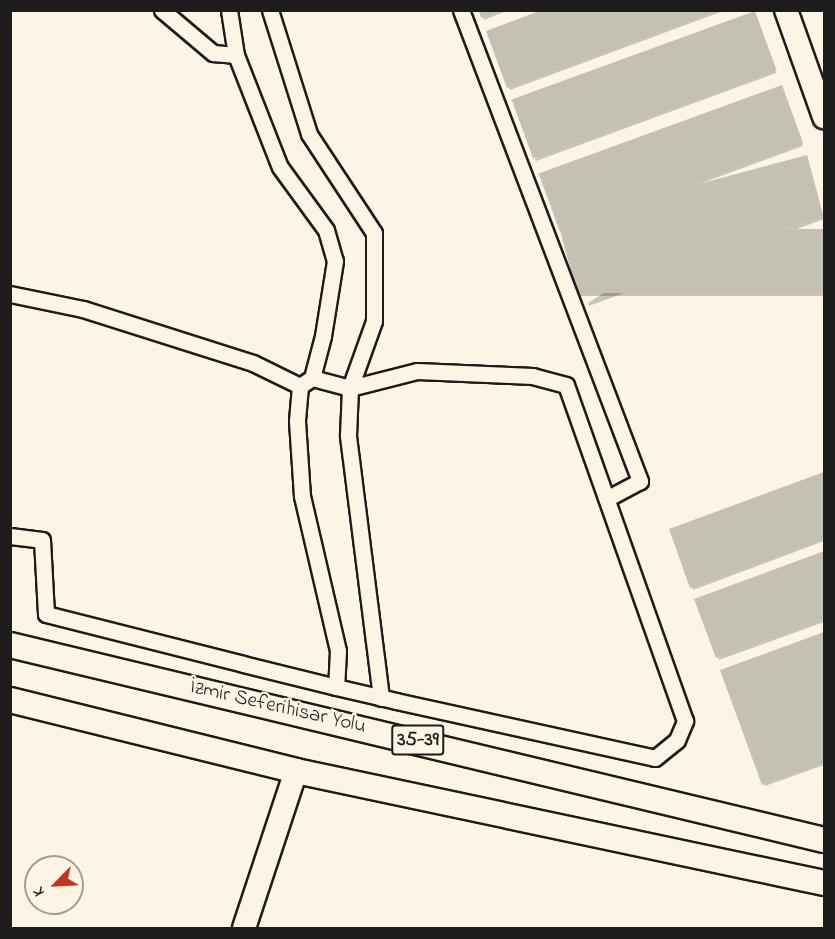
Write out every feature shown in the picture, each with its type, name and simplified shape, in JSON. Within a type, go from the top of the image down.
[{"type":"main road","name":"İzmir Seferihisar Yolu","points":[[10,645],[825,840]]},
{"type":"main road","points":[[10,700],[296,771],[825,884]]},
{"type":"street","points":[[162,10],[213,53],[236,55]]},
{"type":"street","points":[[229,10],[236,55],[280,167],[326,230],[334,261],[306,382],[302,496],[338,651],[336,687]]},
{"type":"street","points":[[270,10],[309,134],[374,233],[374,321],[350,388],[348,436],[381,698]]},
{"type":"street","points":[[460,10],[640,481],[606,499]]},
{"type":"street","points":[[786,10],[825,117]]},
{"type":"street","points":[[10,294],[105,316],[306,382],[350,388],[417,371],[533,376],[566,385],[686,721],[677,740],[655,758],[626,755],[381,698],[46,614],[42,540],[10,536]]},
{"type":"street","points":[[244,928],[296,771]]},
{"type":"building","points":[[479,10],[501,10],[501,11],[481,18]]},
{"type":"building","points":[[542,10],[717,11],[507,88],[486,31]]},
{"type":"building","points":[[755,11],[777,70],[533,159],[512,100]]},
{"type":"building","points":[[782,85],[803,143],[560,232],[539,174]]},
{"type":"building","points":[[807,155],[824,217],[574,284],[558,222]]},
{"type":"building","points":[[576,229],[824,229],[824,293],[576,293]]},
{"type":"building","points":[[824,472],[824,539],[690,588],[669,529]]},
{"type":"building","points":[[824,551],[824,619],[716,658],[694,599]]},
{"type":"building","points":[[824,632],[824,762],[762,785],[720,670]]}]
